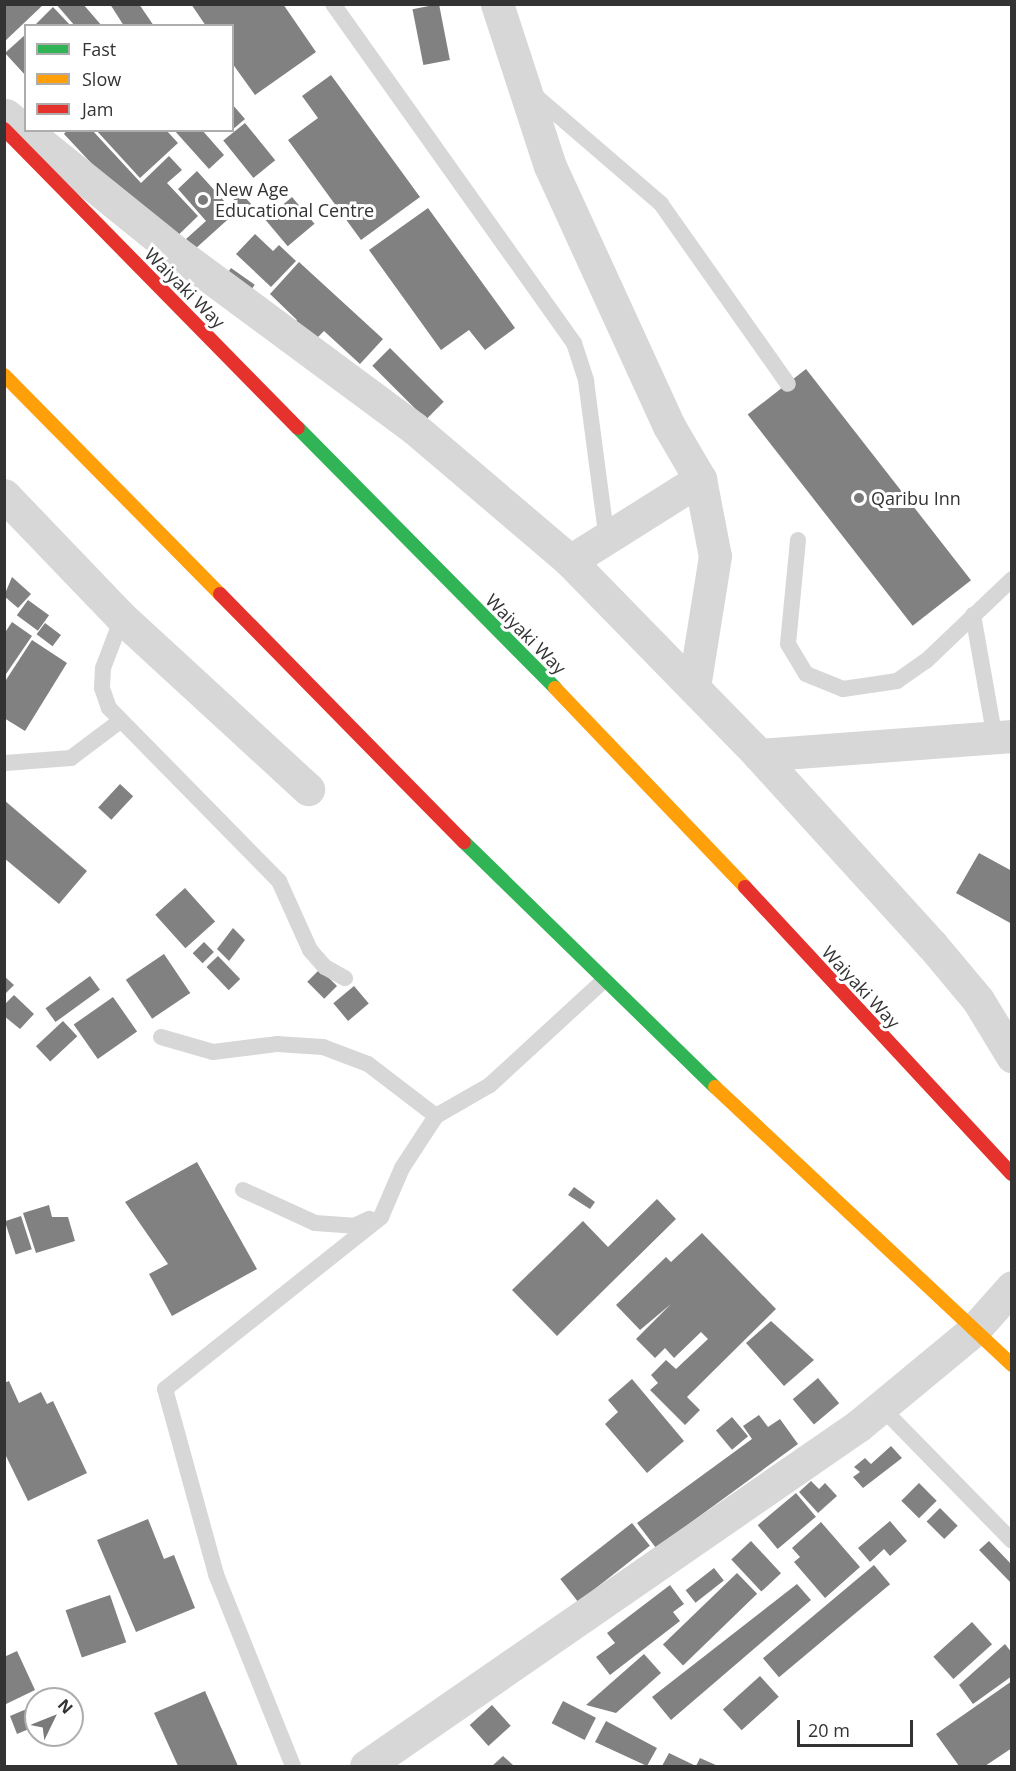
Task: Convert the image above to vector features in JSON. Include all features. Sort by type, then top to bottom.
[{"type":"highway","name":"Waiyaki Way","points":[[4,129],[647,782],[1011,1174]]},
{"type":"highway","points":[[4,375],[602,982],[1011,1365]]},
{"type":"street","points":[[497,4],[550,166],[669,426],[700,479],[715,556],[694,687]]},
{"type":"street","points":[[4,114],[24,130]]},
{"type":"street","points":[[26,132],[176,252],[414,428],[570,561],[759,754],[958,975],[1011,1056]]},
{"type":"street","points":[[570,561],[607,540],[700,479]]},
{"type":"street","points":[[4,495],[122,618],[308,789]]},
{"type":"street","points":[[759,754],[1003,737]]},
{"type":"street","points":[[366,1767],[881,1407],[974,1330],[1011,1287]]},
{"type":"lane","points":[[333,4],[574,343],[586,381],[607,540]]},
{"type":"lane","points":[[523,86],[661,204],[788,384]]},
{"type":"lane","points":[[798,540],[788,644],[794,661],[822,683],[843,689],[897,681],[1011,579]]},
{"type":"lane","points":[[973,615],[1003,737]]},
{"type":"lane","points":[[122,618],[103,668],[102,688],[119,722],[279,881],[310,950],[325,967],[345,978]]},
{"type":"lane","points":[[5,763],[71,758],[119,722]]},
{"type":"lane","points":[[293,1767],[216,1575],[165,1389],[384,1213],[402,1168],[436,1116],[490,1085],[602,982]]},
{"type":"lane","points":[[161,1037],[213,1052],[277,1044],[323,1047],[368,1064],[436,1116]]},
{"type":"lane","points":[[243,1190],[315,1223],[354,1226],[384,1213]]},
{"type":"lane","points":[[881,1407],[1011,1541]]},
{"type":"building","points":[[4,4],[44,4],[4,42]]},
{"type":"building","points":[[56,4],[83,4],[100,24],[73,24]]},
{"type":"building","points":[[110,4],[139,4],[153,24],[123,24]]},
{"type":"building","points":[[191,4],[283,4],[316,52],[255,95],[234,66],[234,24],[205,24]]},
{"type":"building","points":[[439,4],[450,60],[423,65],[412,9]]},
{"type":"building","points":[[53,7],[69,24],[36,24]]},
{"type":"building","points":[[24,36],[24,74],[5,53]]},
{"type":"building","points":[[331,75],[420,197],[361,240],[288,140],[318,118],[302,96]]},
{"type":"building","points":[[234,106],[245,119],[234,128]]},
{"type":"building","points":[[245,123],[275,160],[253,178],[223,141]]},
{"type":"building","points":[[66,132],[94,132],[141,183],[169,156],[182,170],[167,183],[198,216],[168,245],[64,134]]},
{"type":"building","points":[[98,132],[168,132],[178,143],[140,178]]},
{"type":"building","points":[[176,132],[204,132],[224,155],[209,169]]},
{"type":"building","points":[[197,171],[235,213],[195,249],[186,239],[206,221],[178,189]]},
{"type":"building","points":[[241,193],[252,205],[241,215],[230,203]]},
{"type":"building","points":[[292,197],[314,224],[288,246],[265,219]]},
{"type":"building","points":[[428,208],[515,328],[485,350],[469,330],[441,350],[369,250]]},
{"type":"building","points":[[255,234],[273,251],[279,245],[296,261],[271,287],[236,254]]},
{"type":"building","points":[[299,262],[383,339],[360,364],[324,331],[311,344],[292,326],[297,320],[270,294]]},
{"type":"building","points":[[231,268],[255,285],[245,299],[221,282]]},
{"type":"building","points":[[390,348],[444,402],[426,419],[372,366]]},
{"type":"building","name":"Qaribu Inn","points":[[806,369],[971,580],[913,626],[748,415]]},
{"type":"building","points":[[12,577],[31,594],[18,608],[4,596]]},
{"type":"building","points":[[28,600],[49,615],[38,631],[17,615]]},
{"type":"building","points":[[12,622],[32,636],[4,677],[4,634]]},
{"type":"building","points":[[45,623],[61,635],[53,646],[37,634]]},
{"type":"building","points":[[32,640],[67,663],[25,731],[4,718],[4,683]]},
{"type":"building","points":[[120,784],[133,796],[111,820],[98,807]]},
{"type":"building","points":[[4,800],[87,871],[59,904],[4,858]]},
{"type":"building","points":[[979,853],[1012,871],[1012,924],[956,893]]},
{"type":"building","points":[[185,888],[215,921],[185,948],[155,915]]},
{"type":"building","points":[[233,928],[245,940],[229,961],[217,949]]},
{"type":"building","points":[[204,942],[214,952],[203,963],[193,953]]},
{"type":"building","points":[[164,954],[190,993],[152,1019],[126,980]]},
{"type":"building","points":[[218,956],[240,979],[229,990],[206,967]]},
{"type":"building","points":[[320,969],[337,986],[324,999],[307,982]]},
{"type":"building","points":[[4,976],[14,985],[4,995]]},
{"type":"building","points":[[90,976],[100,990],[55,1022],[46,1008]]},
{"type":"building","points":[[354,986],[369,1004],[348,1021],[333,1003]]},
{"type":"building","points":[[14,995],[34,1014],[20,1029],[4,1016],[4,1005]]},
{"type":"building","points":[[113,997],[137,1031],[98,1059],[74,1025]]},
{"type":"building","points":[[63,1021],[77,1036],[50,1062],[36,1046]]},
{"type":"building","points":[[197,1162],[257,1269],[172,1316],[149,1274],[168,1264],[125,1202]]},
{"type":"building","points":[[574,1187],[595,1202],[590,1209],[568,1195]]},
{"type":"building","points":[[657,1199],[676,1219],[557,1336],[512,1290],[583,1221],[608,1247]]},
{"type":"building","points":[[49,1205],[52,1217],[68,1217],[75,1241],[36,1253],[23,1213]]},
{"type":"building","points":[[21,1216],[32,1249],[16,1255],[5,1221]]},
{"type":"building","points":[[702,1233],[776,1309],[687,1397],[700,1410],[685,1425],[650,1390],[658,1383],[651,1375],[666,1360],[676,1369],[708,1339],[701,1332],[674,1358],[665,1348],[655,1358],[636,1339],[671,1304],[640,1330],[616,1305],[666,1257],[671,1262]]},
{"type":"building","points":[[771,1321],[814,1360],[784,1386],[746,1343]]},
{"type":"building","points":[[818,1378],[839,1403],[814,1424],[793,1399]]},
{"type":"building","points":[[632,1379],[684,1441],[647,1473],[605,1424],[618,1412],[608,1400]]},
{"type":"building","points":[[9,1381],[19,1403],[41,1392],[47,1404],[53,1401],[87,1473],[28,1501],[4,1452],[4,1383]]},
{"type":"building","points":[[759,1415],[768,1427],[780,1419],[798,1444],[656,1548],[637,1523],[752,1439],[743,1426]]},
{"type":"building","points":[[732,1417],[748,1436],[732,1450],[716,1430]]},
{"type":"building","points":[[891,1446],[902,1458],[863,1488],[853,1477],[860,1472],[854,1467],[865,1458],[871,1464]]},
{"type":"building","points":[[811,1481],[819,1489],[825,1483],[837,1496],[818,1513],[799,1492]]},
{"type":"building","points":[[919,1483],[937,1501],[919,1518],[901,1501]]},
{"type":"building","points":[[796,1493],[816,1517],[778,1549],[758,1525]]},
{"type":"building","points":[[940,1508],[958,1526],[944,1539],[927,1521]]},
{"type":"building","points":[[148,1519],[164,1559],[174,1555],[195,1608],[136,1632],[97,1540]]},
{"type":"building","points":[[890,1521],[907,1541],[890,1556],[884,1549],[870,1562],[858,1548]]},
{"type":"building","points":[[821,1522],[860,1567],[825,1598],[794,1562],[800,1557],[792,1548]]},
{"type":"building","points":[[632,1523],[650,1546],[578,1602],[560,1579]]},
{"type":"building","points":[[751,1541],[781,1573],[761,1592],[731,1559]]},
{"type":"building","points":[[989,1541],[1012,1565],[1012,1584],[979,1550]]},
{"type":"building","points":[[874,1565],[890,1584],[779,1677],[763,1658]]},
{"type":"building","points":[[714,1568],[724,1581],[695,1603],[686,1590]]},
{"type":"building","points":[[737,1573],[757,1594],[683,1665],[663,1645]]},
{"type":"building","points":[[797,1584],[811,1600],[671,1720],[652,1697]]},
{"type":"building","points":[[670,1585],[684,1604],[673,1612],[680,1621],[610,1675],[596,1657],[615,1643],[607,1633]]},
{"type":"building","points":[[110,1595],[126,1642],[82,1658],[66,1610]]},
{"type":"building","points":[[972,1622],[992,1644],[953,1679],[933,1657]]},
{"type":"building","points":[[1005,1644],[1012,1653],[1012,1676],[973,1704],[959,1685]]},
{"type":"building","points":[[17,1651],[34,1687],[24,1687],[24,1695],[4,1705],[4,1657]]},
{"type":"building","points":[[644,1654],[661,1673],[616,1713],[586,1705]]},
{"type":"building","points":[[760,1676],[779,1697],[742,1730],[723,1709]]},
{"type":"building","points":[[1012,1681],[1012,1748],[985,1766],[959,1766],[936,1734]]},
{"type":"building","points":[[205,1691],[238,1766],[178,1766],[154,1713]]},
{"type":"building","points":[[563,1701],[596,1718],[585,1740],[552,1723]]},
{"type":"building","points":[[492,1705],[511,1726],[488,1746],[470,1725]]},
{"type":"building","points":[[24,1710],[24,1731],[17,1734],[10,1716]]},
{"type":"building","points":[[606,1721],[657,1748],[647,1766],[595,1742]]},
{"type":"building","points":[[669,1753],[696,1766],[662,1766]]},
{"type":"building","points":[[503,1756],[513,1765],[492,1766]]},
{"type":"building","points":[[700,1758],[718,1766],[696,1766]]},
{"type":"traffic: fast","points":[[298,428],[555,688]]},
{"type":"traffic: fast","points":[[464,842],[715,1087]]},
{"type":"traffic: slow","points":[[4,375],[220,594]]},
{"type":"traffic: slow","points":[[555,688],[745,887]]},
{"type":"traffic: slow","points":[[715,1087],[1012,1365]]},
{"type":"traffic: jam","points":[[4,129],[298,428]]},
{"type":"traffic: jam","points":[[220,594],[464,842]]},
{"type":"traffic: jam","points":[[745,887],[1012,1174]]},
{"type":"place","name":"New Age Educational Centre","points":[[203,200]]},
{"type":"place","name":"Qaribu Inn","points":[[859,498]]}]
